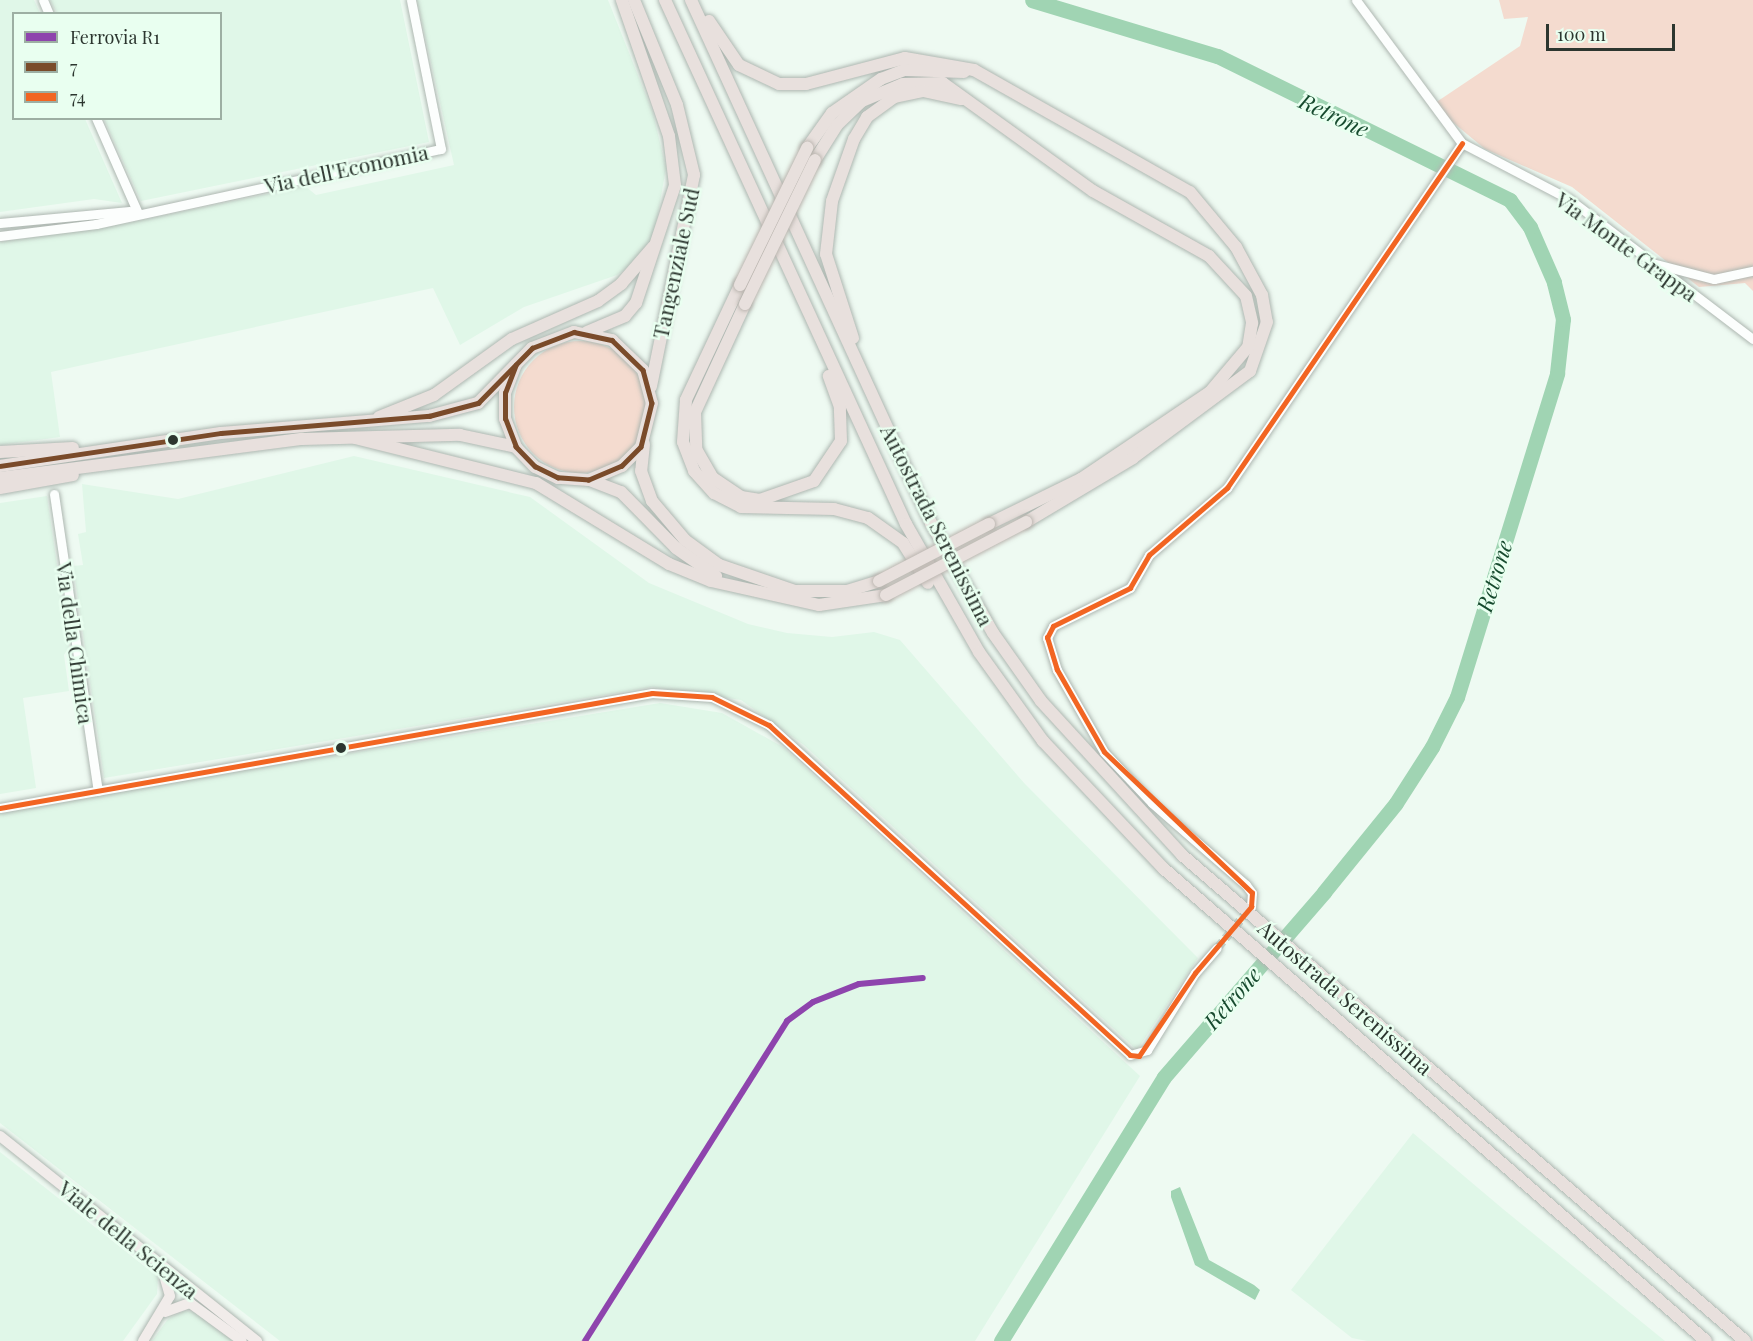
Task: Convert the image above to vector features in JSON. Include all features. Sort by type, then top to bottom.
[{"type":"highway","name":"Tangenziale Sud","points":[[584,332],[625,316],[636,303],[664,231],[674,162],[656,90],[622,0]]},
{"type":"highway","name":"Tangenziale Sud","points":[[634,0],[677,105],[694,175],[651,392]]},
{"type":"highway","name":"Autostrada Serenissima","points":[[664,0],[906,524],[957,616],[1043,741],[1124,829],[1274,966],[1706,1341]]},
{"type":"highway","name":"Autostrada Serenissima","points":[[691,0],[924,507],[993,633],[1061,726],[1145,820],[1266,928],[1744,1341]]},
{"type":"highway","points":[[355,438],[536,483],[669,564],[753,594],[819,605],[886,595],[1026,522],[1133,458],[1235,384],[1261,352],[1267,322],[1262,295],[1236,247],[1190,192],[992,79],[957,63],[905,58],[806,84],[779,84],[731,57],[699,0]]},
{"type":"highway","points":[[992,79],[935,69],[893,73],[843,103],[807,148],[740,285],[683,410],[683,442],[697,476],[719,497],[741,507],[841,510],[887,530],[909,551],[984,672],[1043,741]]},
{"type":"highway","points":[[0,452],[149,444],[352,425],[478,403],[516,365],[549,338],[584,332],[627,351],[651,392],[641,460],[646,491],[672,526],[719,565],[795,591],[847,591],[879,581],[989,524],[1082,480],[1194,405],[1237,367],[1252,323],[1242,289],[1209,256],[1093,190],[943,83],[903,84],[876,93],[846,114],[816,160],[746,304],[698,399],[694,438],[701,460],[722,486],[741,496],[770,499],[804,488],[822,474],[838,451],[842,420],[830,378],[728,141]]},
{"type":"highway","points":[[924,507],[832,285],[826,254],[828,216],[860,128],[886,102],[909,93],[939,93],[996,119]]},
{"type":"highway","points":[[352,425],[434,395],[512,339],[598,301],[642,263],[664,231]]},
{"type":"highway","points":[[516,365],[504,404],[516,447]]},
{"type":"highway","points":[[0,478],[180,452],[355,438],[460,435],[516,447],[546,473],[589,480],[621,492],[707,572],[753,594]]},
{"type":"highway","points":[[589,480],[622,466],[645,438]]},
{"type":"highway","points":[[0,466],[149,444]]},
{"type":"highway","points":[[0,488],[180,452]]},
{"type":"main road","name":"Viale della Scienza","points":[[0,1136],[257,1341]]},
{"type":"main road","points":[[143,1341],[165,1312],[168,1279],[159,1263]]},
{"type":"main road","name":"Viale della Scienza","points":[[165,1312],[190,1304],[203,1310],[242,1341]]},
{"type":"street","name":"Via dell'Economia","points":[[0,236],[96,224],[137,211],[441,149],[411,0]]},
{"type":"street","name":"Via Monte Grappa","points":[[1356,0],[1462,143],[1569,199],[1753,339]]},
{"type":"street","points":[[97,120],[137,211]]},
{"type":"street","points":[[1251,907],[1252,893],[1246,885],[1152,803],[1104,752],[1057,670],[1047,638],[1053,626],[1130,588],[1149,555],[1227,488],[1438,183],[1462,143]]},
{"type":"street","name":"Via dell'Economia","points":[[0,223],[137,211]]},
{"type":"street","points":[[1651,263],[1714,279],[1753,271]]},
{"type":"street","name":"Via della Chimica","points":[[54,494],[98,791]]},
{"type":"street","points":[[0,808],[652,693],[712,697],[769,725],[1130,1055],[1139,1056],[1217,948]]},
{"type":"shaded area","points":[[0,0],[34,0],[40,12],[12,12],[12,120],[85,120],[122,203],[94,199],[0,212]]},
{"type":"shaded area","points":[[50,0],[400,0],[429,142],[141,201],[104,120],[222,120],[222,12],[56,12]]},
{"type":"shaded area","points":[[417,0],[608,0],[653,113],[666,168],[654,236],[635,262],[617,275],[524,307],[460,345],[433,288],[51,372],[60,437],[0,445],[0,242],[123,224],[305,186],[316,195],[454,165]]},
{"type":"shaded area","points":[[1499,0],[1753,0],[1753,291],[1745,283],[1699,287],[1572,187],[1485,149],[1432,105],[1520,46],[1528,17],[1504,19]]},
{"type":"shaded area","points":[[580,341],[605,346],[627,360],[641,382],[646,407],[641,432],[627,454],[605,468],[580,473],[555,468],[533,454],[519,432],[514,407],[519,382],[533,360],[555,346]]},
{"type":"shaded area","points":[[354,456],[530,497],[649,583],[748,624],[787,633],[832,637],[874,632],[900,640],[1025,784],[1198,958],[1137,1050],[804,745],[741,700],[652,687],[104,778],[73,566],[83,565],[78,534],[86,532],[82,484],[178,499]]},
{"type":"shaded area","points":[[47,496],[69,647],[64,655],[69,691],[23,698],[36,788],[0,794],[0,503]]},
{"type":"shaded area","points":[[660,703],[722,713],[783,747],[1140,1076],[975,1341],[280,1341],[0,1123],[0,810]]},
{"type":"shaded area","points":[[1413,1133],[1665,1341],[1367,1341],[1352,1338],[1291,1290]]},
{"type":"shaded area","points":[[0,1152],[158,1277],[157,1294],[123,1341],[0,1341]]},
{"type":"shaded area","points":[[1180,1187],[1209,1260],[1260,1290],[1255,1300],[1195,1265],[1171,1197],[1171,1191]]},
{"type":"shaded area","points":[[184,1311],[195,1312],[233,1341],[152,1341],[168,1319]]},
{"type":"waterway","name":"Retrone","points":[[1001,1341],[1164,1077],[1324,892],[1396,803],[1432,747],[1457,697],[1557,373],[1563,319],[1554,282],[1530,227],[1510,200],[1217,56],[1032,0]]},
{"type":"tunnel","points":[[1217,948],[1251,907]]},
{"type":"rail line","name":"R1","points":[[585,1341],[787,1021],[813,1002],[859,984],[923,978]]},
{"type":"transit line","name":"74","points":[[0,808],[652,693],[712,697],[769,725],[1130,1055],[1139,1056],[1195,973],[1251,907],[1252,893],[1104,752],[1057,670],[1047,638],[1053,626],[1130,588],[1149,555],[1227,488],[1462,143]]},
{"type":"transit line","name":"7","points":[[0,466],[221,433],[429,416],[478,403],[532,348],[574,332],[612,340],[643,370],[652,403],[641,447],[622,466],[589,480],[558,478],[535,467],[516,447],[505,419],[505,393],[516,365]]}]
